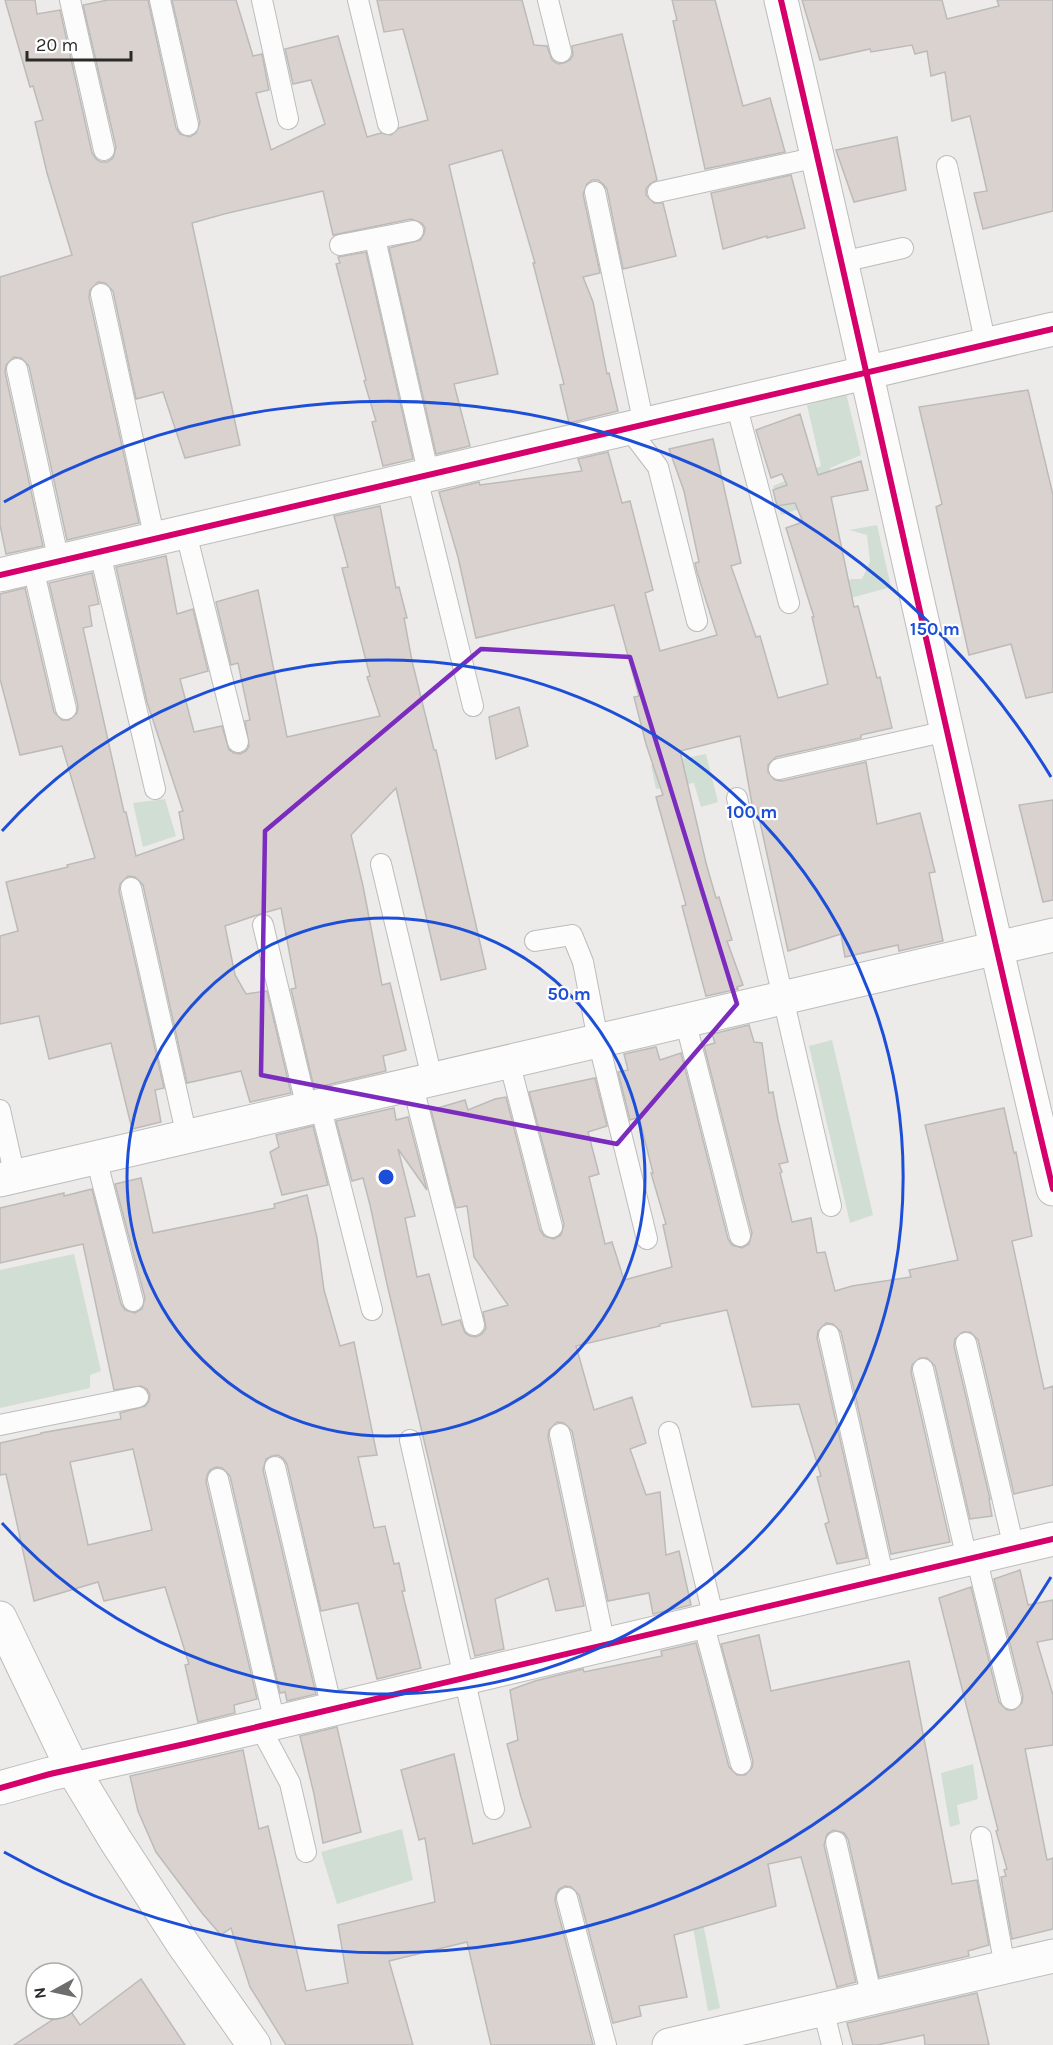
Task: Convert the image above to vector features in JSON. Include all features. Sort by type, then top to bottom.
[{"type":"street","points":[[781,0],[868,373],[995,949],[1053,1189]]},
{"type":"street","points":[[0,575],[1053,329]]},
{"type":"street","points":[[8,1179],[509,1060],[1053,935]]},
{"type":"street","points":[[0,1788],[50,1774],[1053,1539]]},
{"type":"street","points":[[0,1618],[73,1770],[171,1925],[254,2045]]},
{"type":"street","points":[[669,2045],[1053,1956]]},
{"type":"lane","points":[[70,0],[104,150]]},
{"type":"lane","points":[[160,0],[188,125]]},
{"type":"lane","points":[[262,0],[288,119]]},
{"type":"lane","points":[[358,0],[388,124]]},
{"type":"lane","points":[[548,0],[561,52]]},
{"type":"lane","points":[[658,192],[818,157]]},
{"type":"lane","points":[[947,166],[986,345]]},
{"type":"lane","points":[[595,192],[637,427],[658,467],[697,621]]},
{"type":"lane","points":[[340,245],[413,231]]},
{"type":"lane","points":[[375,239],[423,477],[473,706]]},
{"type":"lane","points":[[842,262],[903,248]]},
{"type":"lane","points":[[101,294],[171,536],[238,742]]},
{"type":"lane","points":[[17,369],[66,709]]},
{"type":"lane","points":[[736,404],[789,603]]},
{"type":"lane","points":[[100,553],[155,789]]},
{"type":"lane","points":[[779,770],[947,731]]},
{"type":"lane","points":[[737,798],[831,1206]]},
{"type":"lane","points":[[381,864],[422,1081],[474,1325]]},
{"type":"lane","points":[[131,888],[187,1137]]},
{"type":"lane","points":[[263,925],[372,1310]]},
{"type":"lane","points":[[535,941],[572,935],[583,962],[598,1040],[647,1239]]},
{"type":"lane","points":[[685,1020],[740,1236]]},
{"type":"lane","points":[[509,1060],[552,1227]]},
{"type":"lane","points":[[0,1110],[8,1179]]},
{"type":"lane","points":[[96,1158],[133,1301]]},
{"type":"lane","points":[[829,1335],[884,1579]]},
{"type":"lane","points":[[966,1343],[1014,1548]]},
{"type":"lane","points":[[923,1369],[1011,1699]]},
{"type":"lane","points":[[0,1425],[138,1397]]},
{"type":"lane","points":[[669,1432],[741,1764]]},
{"type":"lane","points":[[560,1434],[605,1645]]},
{"type":"lane","points":[[410,1440],[494,1809]]},
{"type":"lane","points":[[275,1467],[332,1709]]},
{"type":"lane","points":[[218,1479],[267,1725],[290,1783],[306,1852]]},
{"type":"lane","points":[[981,1837],[1005,1967]]},
{"type":"lane","points":[[836,1842],[872,1998]]},
{"type":"lane","points":[[567,1898],[606,2045]]},
{"type":"lane","points":[[823,2009],[832,2045]]},
{"type":"highlighted area","points":[[481,649],[630,657],[737,1004],[617,1144],[261,1075],[265,831]]},
{"type":"shaded area","points":[[846,393],[861,455],[830,468],[834,498],[781,515],[773,486],[821,466],[807,405]]},
{"type":"shaded area","points":[[877,525],[891,587],[810,609],[810,593],[852,579],[862,579],[870,561],[867,535],[849,530]]},
{"type":"shaded area","points":[[706,754],[718,802],[701,807],[694,783],[656,789],[651,765]]},
{"type":"shaded area","points":[[165,799],[176,836],[143,847],[133,803]]},
{"type":"shaded area","points":[[832,1040],[873,1215],[850,1223],[809,1046]]},
{"type":"shaded area","points":[[74,1254],[101,1371],[90,1375],[90,1388],[0,1408],[0,1270]]},
{"type":"shaded area","points":[[973,1764],[978,1799],[957,1805],[960,1824],[950,1827],[941,1773]]},
{"type":"shaded area","points":[[402,1829],[413,1880],[337,1904],[321,1852]]},
{"type":"shaded area","points":[[697,1893],[720,2008],[708,2011],[693,1927],[623,1919],[587,1927],[581,1906],[613,1898]]},
{"type":"building","points":[[5,0],[35,0],[37,14],[60,10],[92,153],[101,162],[107,162],[113,158],[116,147],[83,5],[108,0],[148,0],[176,128],[180,134],[190,137],[196,133],[200,122],[172,0],[236,0],[253,56],[262,54],[269,90],[256,93],[271,150],[325,124],[311,80],[293,84],[285,49],[338,36],[367,137],[381,133],[391,135],[399,128],[428,120],[403,29],[384,32],[377,0],[522,0],[534,45],[547,46],[552,60],[558,64],[570,60],[573,55],[572,46],[622,34],[657,180],[646,189],[646,195],[654,203],[663,203],[676,256],[623,269],[607,189],[598,180],[592,180],[587,184],[583,194],[600,273],[583,277],[593,302],[607,374],[609,373],[618,411],[569,423],[560,385],[564,384],[533,263],[535,263],[502,150],[449,165],[498,374],[454,384],[470,446],[436,454],[389,248],[420,240],[425,228],[422,223],[411,219],[333,235],[323,191],[224,214],[192,223],[240,445],[185,458],[163,392],[136,399],[113,291],[105,283],[98,282],[90,290],[89,297],[139,523],[67,540],[29,366],[21,358],[14,357],[6,365],[5,372],[43,546],[6,554],[0,525],[0,277],[72,255],[47,173],[35,122],[43,120],[33,86],[30,87]]},
{"type":"building","points":[[672,0],[715,0],[743,106],[770,98],[785,152],[705,169],[673,21],[677,20]]},
{"type":"building","points":[[802,0],[942,0],[947,19],[999,6],[997,0],[1053,0],[1053,211],[983,229],[974,193],[987,191],[970,116],[952,121],[945,72],[931,76],[927,51],[915,54],[912,45],[871,52],[870,49],[820,60]]},
{"type":"building","points":[[897,137],[906,190],[854,202],[836,150]]},
{"type":"building","points":[[791,175],[805,228],[723,249],[711,193]]},
{"type":"building","points":[[366,252],[413,459],[383,466],[372,422],[376,421],[336,264],[340,263],[338,257]]},
{"type":"building","points":[[1028,390],[1053,495],[1053,692],[1026,698],[1011,644],[969,655],[936,507],[942,504],[919,407]]},
{"type":"building","points":[[800,414],[818,475],[861,461],[868,490],[831,497],[854,607],[858,606],[877,678],[880,677],[892,728],[861,735],[861,738],[776,757],[768,765],[768,772],[775,780],[782,781],[866,762],[877,824],[920,813],[935,872],[929,873],[943,941],[899,951],[898,945],[845,957],[841,934],[788,951],[757,808],[753,810],[740,736],[680,751],[706,863],[732,940],[727,941],[743,985],[737,987],[738,989],[706,996],[682,906],[686,905],[656,797],[663,795],[646,744],[634,697],[639,696],[614,605],[476,638],[458,557],[439,492],[479,482],[480,485],[582,471],[578,459],[608,452],[622,503],[630,501],[653,590],[645,593],[660,651],[717,635],[697,572],[695,563],[699,562],[684,491],[669,449],[713,439],[741,563],[731,566],[756,637],[760,636],[778,698],[828,684],[812,617],[814,617],[786,528],[803,522],[795,503],[777,506],[773,490],[787,485],[782,474],[771,478],[756,430]]},
{"type":"building","points":[[380,506],[396,588],[399,587],[407,618],[404,618],[412,661],[434,750],[436,750],[486,969],[441,980],[396,788],[351,835],[382,985],[390,983],[406,1050],[383,1056],[386,1071],[314,1088],[291,989],[296,988],[281,908],[260,914],[225,926],[235,975],[246,994],[267,991],[291,1093],[250,1102],[241,1071],[187,1083],[143,885],[135,877],[128,876],[120,884],[119,891],[164,1088],[155,1090],[161,1122],[132,1129],[111,1043],[49,1059],[39,1016],[0,1024],[0,936],[18,931],[6,882],[95,858],[62,746],[20,755],[0,679],[0,594],[25,588],[54,712],[62,720],[69,720],[77,713],[78,706],[49,583],[92,573],[99,604],[89,606],[92,626],[83,628],[136,856],[184,839],[179,812],[183,811],[147,702],[116,567],[166,556],[177,614],[193,609],[208,671],[180,679],[194,732],[222,726],[229,750],[240,754],[249,746],[245,721],[250,720],[238,663],[231,665],[216,602],[258,590],[287,737],[380,716],[367,677],[370,676],[342,568],[348,567],[334,516]]},
{"type":"building","points":[[519,707],[528,746],[496,759],[489,717]]},
{"type":"building","points":[[1053,800],[1053,900],[1043,902],[1019,805]]},
{"type":"building","points":[[749,1025],[754,1042],[762,1043],[769,1093],[773,1092],[788,1162],[779,1164],[782,1172],[780,1173],[792,1222],[811,1218],[817,1253],[825,1252],[835,1291],[852,1286],[911,1277],[909,1270],[958,1260],[925,1125],[1004,1108],[1014,1153],[1016,1152],[1032,1236],[1012,1241],[1044,1389],[1053,1386],[1053,1485],[1014,1494],[978,1340],[970,1332],[963,1332],[955,1339],[954,1346],[992,1516],[970,1519],[935,1366],[927,1358],[920,1358],[912,1365],[911,1372],[950,1542],[891,1554],[841,1332],[833,1324],[826,1323],[818,1331],[817,1338],[867,1558],[837,1564],[825,1524],[829,1522],[817,1477],[821,1476],[799,1404],[752,1407],[727,1310],[660,1324],[660,1326],[576,1346],[594,1410],[632,1397],[646,1443],[630,1449],[646,1495],[660,1492],[666,1555],[679,1551],[691,1605],[653,1614],[649,1593],[608,1601],[572,1431],[564,1423],[557,1422],[549,1430],[548,1437],[584,1606],[556,1611],[548,1578],[495,1599],[504,1649],[475,1656],[363,1178],[352,1181],[336,1121],[394,1108],[396,1120],[408,1117],[427,1190],[398,1149],[415,1216],[405,1218],[417,1277],[429,1274],[442,1325],[460,1320],[465,1333],[476,1337],[486,1328],[483,1312],[508,1305],[474,1257],[467,1206],[456,1208],[431,1110],[465,1100],[468,1110],[506,1097],[540,1230],[544,1236],[554,1239],[561,1235],[564,1224],[529,1092],[595,1078],[607,1126],[588,1132],[599,1174],[589,1177],[605,1244],[612,1242],[624,1280],[672,1267],[663,1225],[666,1224],[651,1173],[653,1173],[639,1117],[630,1120],[618,1072],[628,1070],[624,1054],[656,1047],[660,1060],[681,1053],[728,1239],[732,1245],[742,1248],[749,1244],[752,1233],[704,1046],[715,1043],[712,1034]]},
{"type":"building","points":[[313,1126],[328,1185],[282,1195],[270,1152],[279,1147],[276,1135]]},
{"type":"building","points":[[141,1178],[153,1233],[275,1208],[274,1204],[307,1195],[317,1238],[324,1290],[340,1346],[354,1342],[377,1455],[358,1457],[374,1528],[385,1526],[394,1564],[399,1563],[405,1591],[402,1591],[421,1668],[377,1679],[358,1603],[321,1611],[287,1464],[278,1455],[266,1459],[263,1470],[316,1694],[287,1701],[285,1692],[280,1693],[230,1476],[222,1468],[216,1467],[210,1470],[206,1482],[257,1699],[234,1705],[235,1713],[198,1722],[185,1665],[189,1664],[165,1587],[104,1601],[98,1582],[34,1601],[6,1474],[0,1475],[0,1443],[41,1433],[121,1419],[120,1413],[145,1406],[150,1395],[147,1389],[141,1386],[114,1390],[83,1244],[0,1263],[0,1208],[92,1189],[121,1304],[125,1310],[135,1313],[142,1309],[145,1298],[115,1184]],"holes":[[[133,1449],[152,1530],[88,1545],[70,1462]]]},
{"type":"building","points":[[1020,1570],[1028,1605],[1053,1600],[1053,1639],[1037,1642],[1053,1695],[1053,1745],[1025,1749],[1047,1860],[1053,1858],[1053,1929],[1012,1939],[1001,1877],[1006,1876],[1004,1870],[1007,1869],[939,1598],[971,1587],[999,1702],[1007,1710],[1014,1710],[1022,1703],[1023,1696],[994,1579]]},
{"type":"building","points":[[759,1635],[771,1691],[909,1661],[952,1884],[977,1880],[989,1945],[968,1951],[969,1956],[879,1977],[848,1839],[844,1833],[834,1830],[827,1834],[824,1845],[856,1982],[837,1987],[801,1857],[768,1864],[776,1906],[674,1935],[687,1997],[639,2006],[641,2016],[613,2023],[579,1895],[571,1887],[565,1886],[559,1889],[555,1901],[593,2045],[491,2045],[467,1942],[389,1961],[413,2045],[286,2045],[250,1987],[231,1928],[221,1935],[202,1913],[156,1852],[138,1811],[130,1776],[243,1750],[259,1829],[268,1826],[306,1991],[348,1983],[338,1925],[435,1902],[425,1838],[419,1840],[401,1770],[454,1754],[473,1844],[531,1827],[507,1744],[518,1740],[510,1690],[583,1669],[584,1672],[662,1656],[661,1651],[696,1643],[729,1767],[737,1775],[745,1775],[752,1768],[753,1761],[721,1644]]},
{"type":"building","points":[[337,1727],[361,1832],[323,1843],[300,1736]]},
{"type":"building","points":[[141,1979],[185,2045],[14,2045],[51,2021],[77,2021],[80,2025]]},
{"type":"building","points":[[977,1993],[989,2045],[925,2045],[924,2035],[877,2045],[853,2045],[847,2023]]},
{"type":"cycle path","points":[[781,0],[1053,1189]]},
{"type":"cycle path","points":[[0,575],[1053,329]]},
{"type":"cycle path","points":[[0,1788],[50,1774],[1053,1539]]}]
